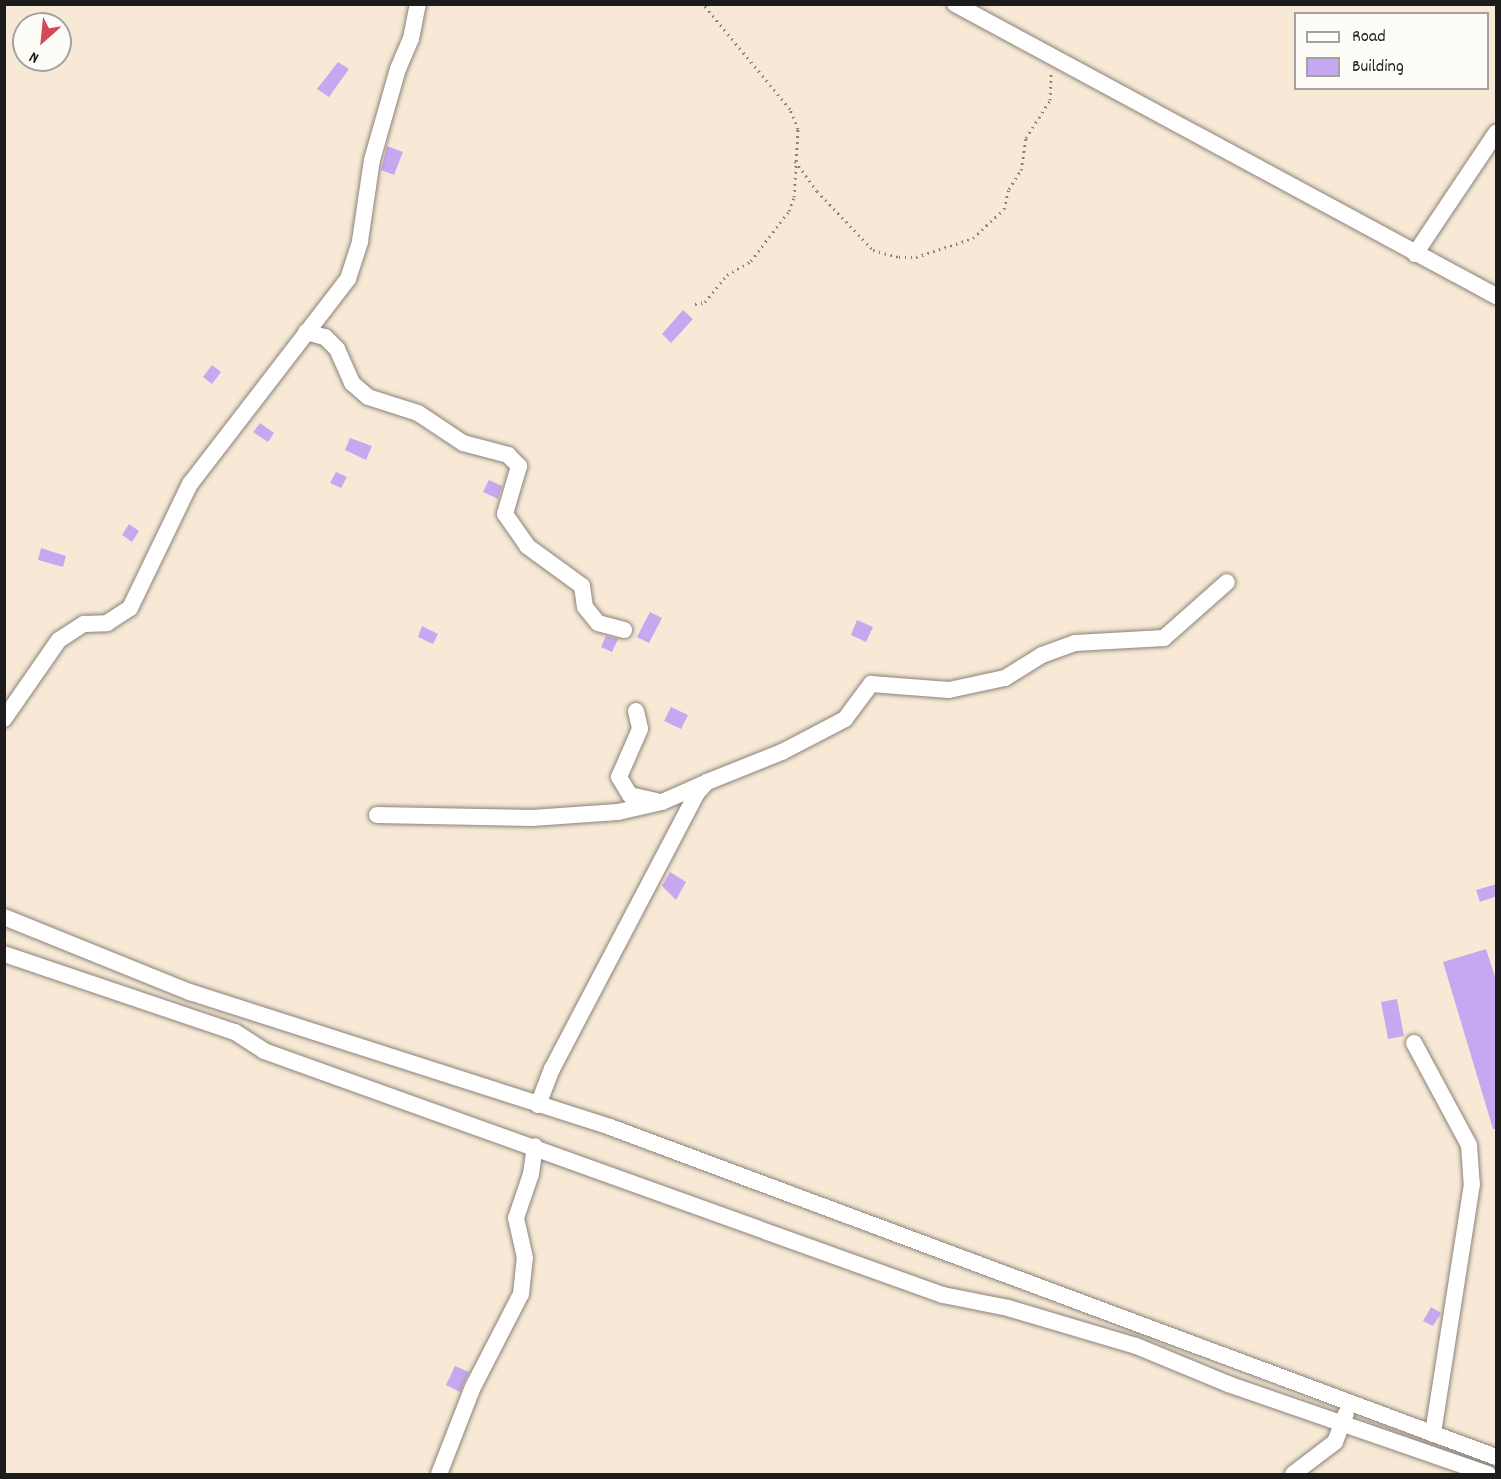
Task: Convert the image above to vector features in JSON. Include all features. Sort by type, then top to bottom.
[{"type":"street","points":[[4,719],[59,640],[84,624],[106,623],[130,608],[190,484],[348,279],[360,241],[372,160],[398,69],[411,39],[418,4]]},
{"type":"street","points":[[955,4],[1046,57],[1497,296]]},
{"type":"street","points":[[1415,254],[1497,133]]},
{"type":"street","points":[[306,333],[325,337],[337,349],[352,383],[368,396],[418,413],[463,443],[508,455],[519,466],[505,514],[527,546],[582,586],[585,607],[598,623],[624,630]]},
{"type":"street","points":[[377,815],[532,818],[618,812],[662,802],[782,752],[845,719],[871,684],[949,690],[1005,678],[1042,655],[1075,643],[1164,638],[1227,582]]},
{"type":"street","points":[[636,711],[640,729],[620,777],[630,795],[662,802],[679,810],[682,822]]},
{"type":"street","points":[[538,1105],[552,1069],[682,822],[707,782]]},
{"type":"street","points":[[4,917],[190,992],[610,1127],[1497,1456]]},
{"type":"street","points":[[4,954],[235,1032],[264,1051],[535,1146],[943,1294],[1008,1308],[1136,1346],[1228,1384],[1488,1474]]},
{"type":"street","points":[[1414,1043],[1469,1145],[1472,1184],[1433,1434]]},
{"type":"street","points":[[439,1474],[472,1387],[521,1294],[525,1258],[516,1218],[531,1174],[535,1146]]},
{"type":"street","points":[[1293,1474],[1335,1442],[1349,1403]]},
{"type":"path","points":[[695,304],[705,302],[727,275],[751,261],[789,211],[794,197],[798,129],[790,109],[703,4]]},
{"type":"path","points":[[795,161],[817,191],[873,250],[899,257],[916,257],[973,238],[1004,209],[1009,189],[1021,170],[1026,138],[1046,111],[1052,91],[1051,70],[1046,57]]},
{"type":"building","points":[[338,62],[349,69],[329,97],[317,89]]},
{"type":"building","points":[[387,146],[403,152],[394,175],[381,170]]},
{"type":"building","points":[[683,310],[693,319],[671,343],[662,334]]},
{"type":"building","points":[[212,365],[221,372],[212,384],[203,377]]},
{"type":"building","points":[[260,423],[274,433],[268,442],[253,432]]},
{"type":"building","points":[[350,438],[372,446],[366,460],[345,450]]},
{"type":"building","points":[[336,472],[347,477],[341,488],[330,483]]},
{"type":"building","points":[[489,480],[502,486],[498,499],[483,492]]},
{"type":"building","points":[[129,524],[139,531],[132,542],[122,535]]},
{"type":"building","points":[[41,548],[66,556],[63,567],[38,560]]},
{"type":"building","points":[[650,612],[662,618],[649,643],[637,637]]},
{"type":"building","points":[[857,620],[873,627],[866,642],[851,635]]},
{"type":"building","points":[[422,626],[438,634],[433,644],[418,637]]},
{"type":"building","points":[[606,636],[618,639],[612,652],[601,647]]},
{"type":"building","points":[[671,707],[688,715],[681,729],[664,721]]},
{"type":"building","points":[[670,872],[686,882],[676,900],[662,886]]},
{"type":"building","points":[[1497,884],[1497,896],[1480,902],[1476,890]]},
{"type":"building","points":[[1486,949],[1497,983],[1497,1129],[1493,1129],[1443,962]]},
{"type":"building","points":[[1397,999],[1404,1036],[1388,1039],[1381,1002]]},
{"type":"building","points":[[1431,1307],[1441,1313],[1433,1326],[1423,1321]]},
{"type":"building","points":[[455,1366],[469,1372],[460,1392],[446,1385]]}]
